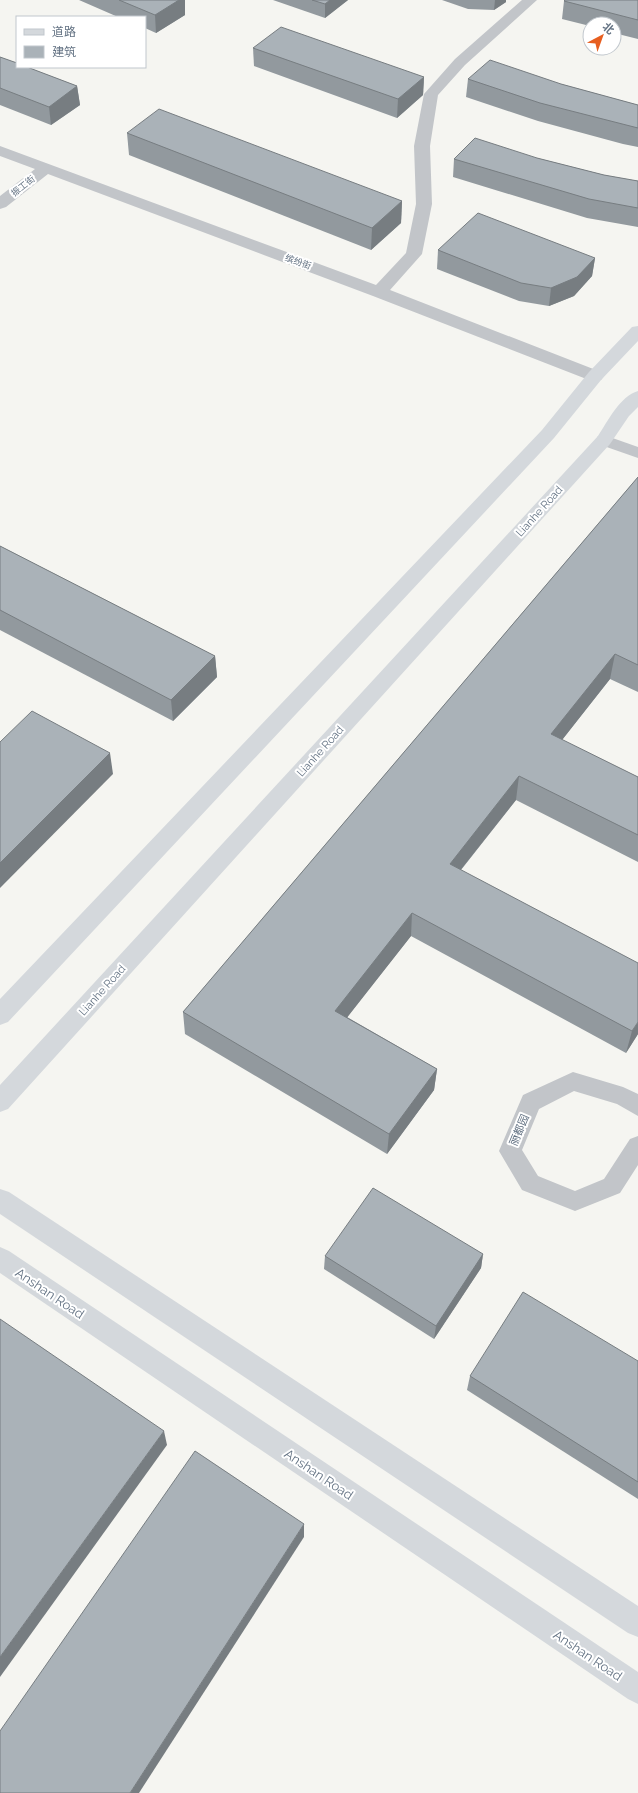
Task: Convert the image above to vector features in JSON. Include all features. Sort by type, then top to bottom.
[{"type":"main road","points":[[0,1015],[548,434],[601,369],[638,331]]},
{"type":"main road","name":"Lianhe Road","points":[[0,1102],[604,440],[623,412],[638,398]]},
{"type":"main road","points":[[0,1200],[638,1623]]},
{"type":"main road","name":"Anshan Road","points":[[0,1259],[638,1689]]},
{"type":"street","points":[[379,292],[414,254],[424,204],[422,146],[431,94],[460,62],[530,0]]},
{"type":"street","name":"缤纷街","points":[[0,150],[45,169],[379,292],[601,369]]},
{"type":"street","name":"振工街","points":[[0,204],[45,169]]},
{"type":"street","points":[[601,369],[638,326]]},
{"type":"street","points":[[604,440],[638,407]]},
{"type":"lane","points":[[604,440],[638,453]]},
{"type":"lane","name":"丽都园","points":[[638,1106],[623,1096],[573,1081],[530,1102],[510,1151],[530,1183],[575,1201],[612,1186],[638,1146]]},
{"type":"building","points":[[119,0],[179,0],[155,15]]},
{"type":"building","points":[[312,0],[330,0],[325,4]]},
{"type":"building","points":[[638,0],[638,20],[564,1]]},
{"type":"building","points":[[281,27],[424,77],[398,99],[253,48]]},
{"type":"building","points":[[0,57],[16,63],[16,68],[30,68],[77,86],[49,107],[0,88]]},
{"type":"building","points":[[490,60],[561,84],[638,105],[638,128],[540,103],[468,79]]},
{"type":"building","points":[[159,109],[402,201],[372,228],[127,133]]},
{"type":"building","points":[[475,138],[537,158],[604,175],[638,181],[638,208],[589,199],[454,159]]},
{"type":"building","points":[[478,213],[595,258],[577,277],[551,288],[521,283],[438,250]]},
{"type":"building","points":[[638,477],[638,665],[615,654],[551,734],[638,777],[638,835],[519,776],[450,864],[638,963],[638,1022],[632,1031],[412,913],[335,1011],[437,1069],[389,1134],[183,1012]]},
{"type":"building","points":[[0,546],[215,656],[171,700],[0,610]]},
{"type":"building","points":[[32,711],[110,753],[0,863],[0,742]]},
{"type":"building","points":[[373,1188],[483,1254],[436,1326],[325,1256]]},
{"type":"building","points":[[523,1292],[638,1361],[638,1482],[470,1376]]},
{"type":"building","points":[[0,1319],[164,1431],[0,1657]]},
{"type":"building","points":[[195,1451],[304,1524],[130,1793],[0,1793],[0,1731]]}]
